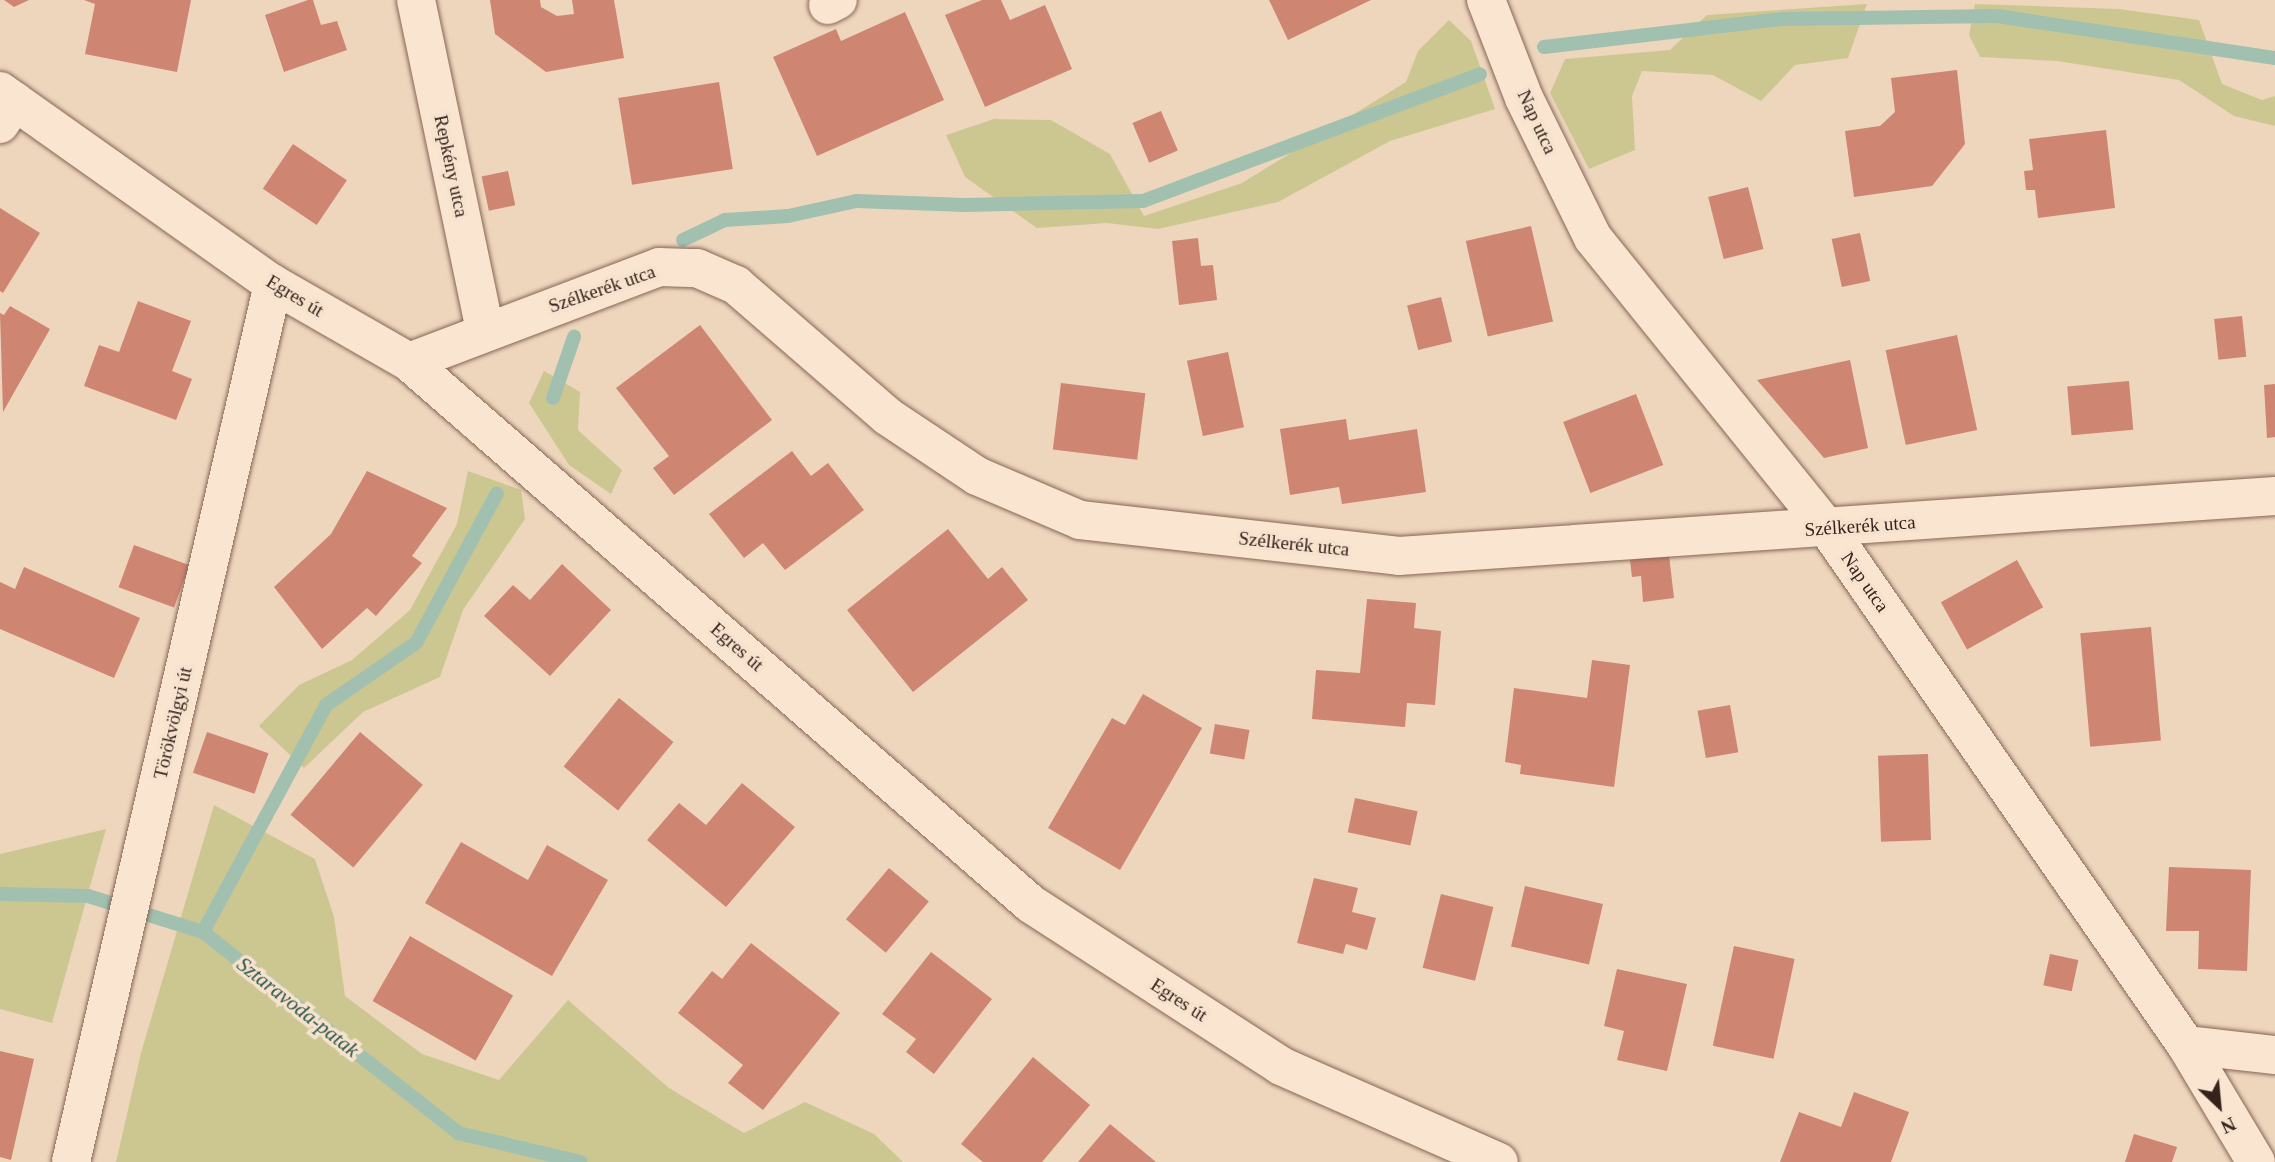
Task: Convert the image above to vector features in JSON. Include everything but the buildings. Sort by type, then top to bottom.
[{"type":"street","name":"Repkény utca","points":[[416,0],[485,331]]},
{"type":"street","name":"Nap utca","points":[[1486,0],[1524,98],[1593,238],[1828,529],[2186,1045],[2256,1162]]},
{"type":"street","name":"Egres út","points":[[5,105],[273,284],[409,362],[1031,904],[1281,1066],[1499,1162]]},
{"type":"street","name":"Szélkerék utca","points":[[409,362],[659,267],[697,268],[736,285],[887,416],[977,476],[1080,520],[1399,556],[1828,529],[2275,496]]},
{"type":"street","name":"Törökvölgyi út","points":[[71,1162],[140,872],[273,284]]},
{"type":"street","points":[[2186,1045],[2275,1055]]},
{"type":"shaded area","points":[[1867,4],[1848,58],[1795,65],[1761,101],[1713,75],[1642,71],[1632,96],[1635,150],[1589,169],[1550,93],[1565,59],[1670,50],[1707,15]]},
{"type":"shaded area","points":[[1975,4],[2119,9],[2199,20],[2222,84],[2262,100],[2275,96],[2275,126],[2234,116],[2179,80],[2057,61],[1980,57],[1969,35]]},
{"type":"shaded area","points":[[1449,20],[1471,41],[1495,109],[1390,141],[1278,202],[1158,229],[1107,223],[1037,228],[965,177],[946,135],[994,119],[1051,120],[1110,154],[1144,216],[1242,183],[1406,82],[1418,51]]},
{"type":"shaded area","points":[[544,371],[580,392],[578,430],[622,470],[611,494],[569,465],[529,403]]},
{"type":"shaded area","points":[[468,471],[521,490],[525,519],[463,610],[440,677],[363,712],[304,768],[259,726],[299,685],[352,660],[410,610],[457,524]]},
{"type":"shaded area","points":[[214,805],[315,859],[334,917],[345,996],[422,1054],[499,1080],[568,1000],[669,1088],[744,1133],[805,1102],[874,1134],[903,1162],[116,1162],[141,1053]]},
{"type":"shaded area","points":[[106,829],[52,1023],[0,1009],[0,854]]},
{"type":"waterway","points":[[1544,47],[1783,19],[1997,16],[2275,58]]},
{"type":"waterway","points":[[683,240],[725,220],[788,216],[856,201],[965,205],[1143,201],[1480,74]]},
{"type":"waterway","points":[[553,398],[574,337]]},
{"type":"waterway","points":[[203,932],[326,705],[416,643],[497,493]]},
{"type":"waterway","name":"Sztaravoda-patak","points":[[0,894],[88,896],[203,932],[458,1133],[581,1162]]}]
